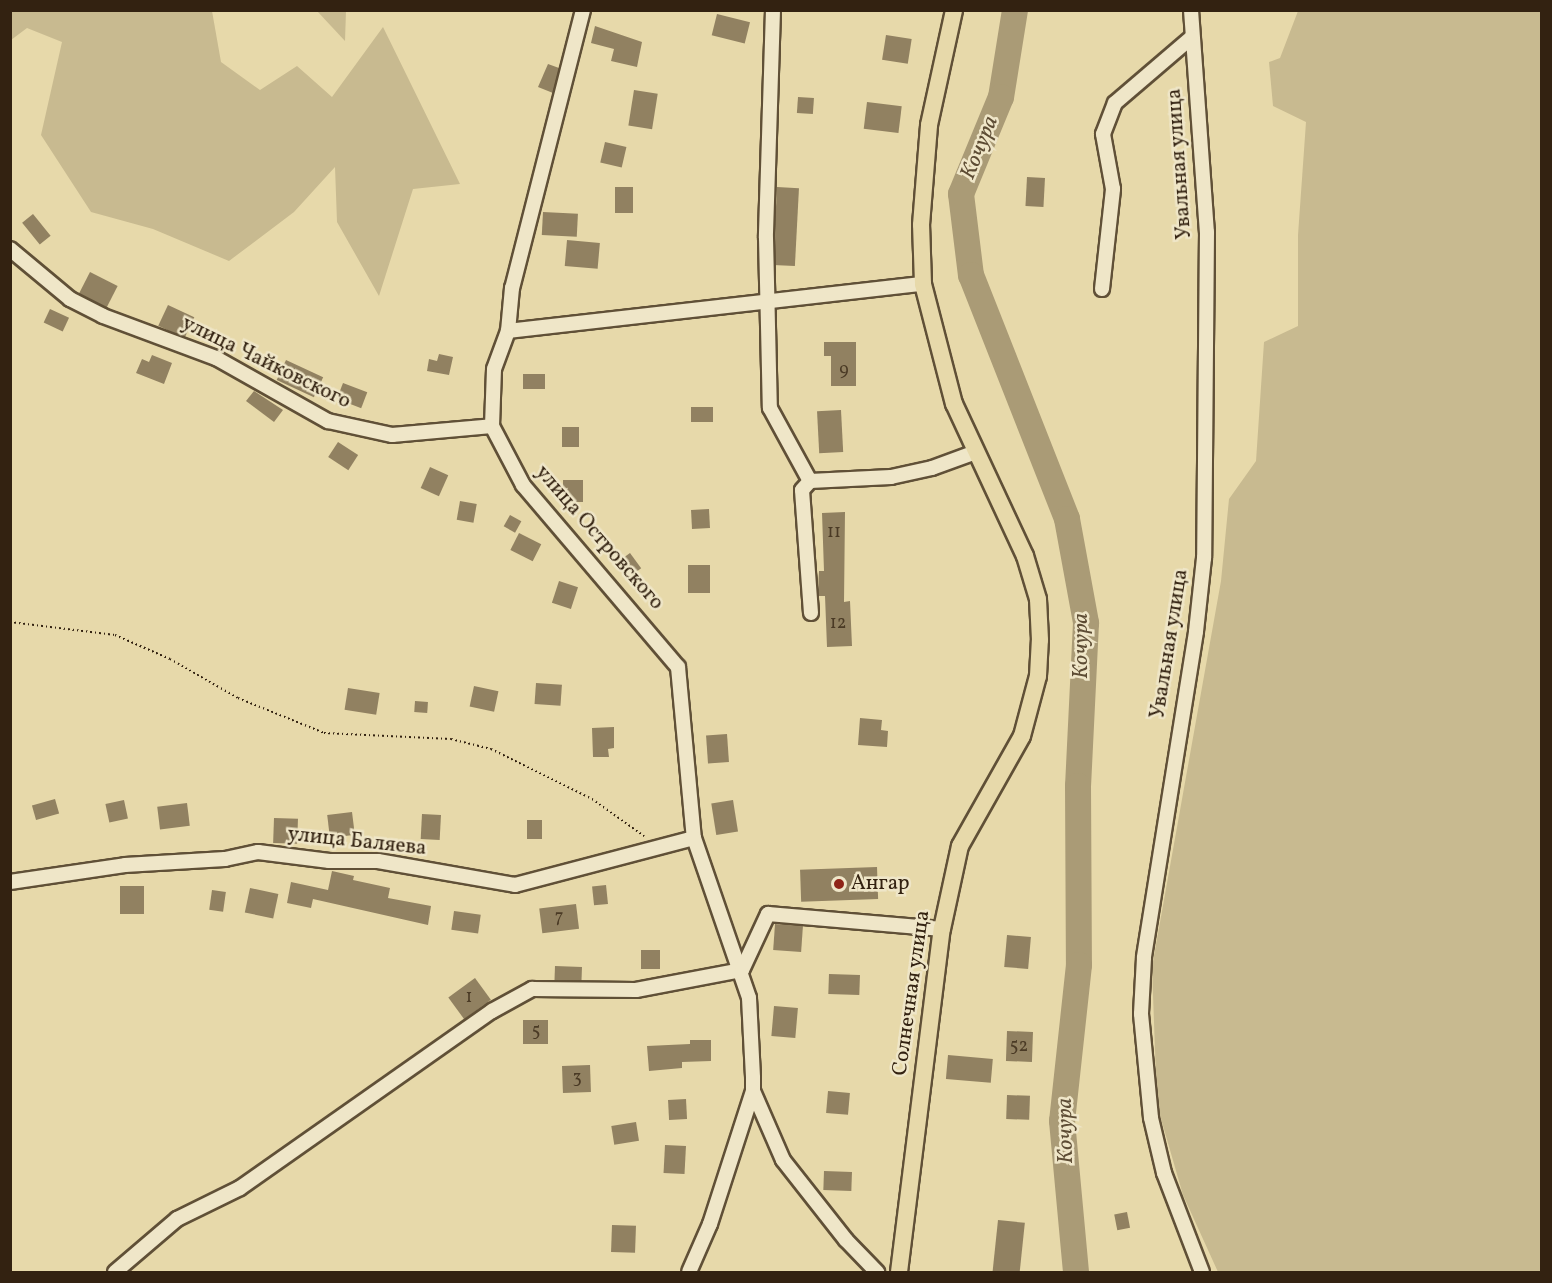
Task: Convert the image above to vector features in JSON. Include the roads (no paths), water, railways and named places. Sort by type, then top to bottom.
[{"type":"main road","name":"Солнечная улица","points":[[899,1272],[942,929],[960,846],[1022,736],[1038,676],[1038,598],[1025,556],[954,404],[923,284],[921,225],[929,125],[954,10]]},
{"type":"street","name":"улица Островского","points":[[583,10],[512,288],[508,331],[494,369],[492,426],[523,485],[678,667],[694,838],[742,970],[749,998],[753,1091],[710,1224],[689,1272]]},
{"type":"street","points":[[773,10],[767,300],[770,408],[810,481]]},
{"type":"street","name":"Увальная улица","points":[[1191,10],[1207,232],[1204,558],[1196,632],[1144,958],[1141,1014],[1150,1118],[1164,1173],[1202,1272]]},
{"type":"street","points":[[1102,289],[1113,189],[1103,134],[1115,103],[1192,36]]},
{"type":"street","name":"улица Чайковского","points":[[10,249],[70,300],[104,316],[216,358],[328,421],[392,435],[492,426]]},
{"type":"street","points":[[508,331],[923,284]]},
{"type":"street","points":[[811,613],[801,490],[810,481],[891,477],[932,468],[976,452]]},
{"type":"street","name":"улица Баляева","points":[[10,882],[125,865],[225,859],[258,852],[328,861],[378,861],[515,885],[694,838]]},
{"type":"street","points":[[115,1272],[177,1219],[240,1188],[511,999],[532,989],[636,990],[742,970],[768,915],[942,929]]},
{"type":"street","name":"улица Островского","points":[[753,1091],[783,1160],[846,1240],[877,1272]]},
{"type":"waterway","name":"Кочура","points":[[1015,10],[1001,97],[961,194],[971,275],[1067,519],[1086,623],[1078,786],[1079,965],[1062,1121],[1076,1272]]},
{"type":"place","name":"Ангар","points":[[839,884]]}]
